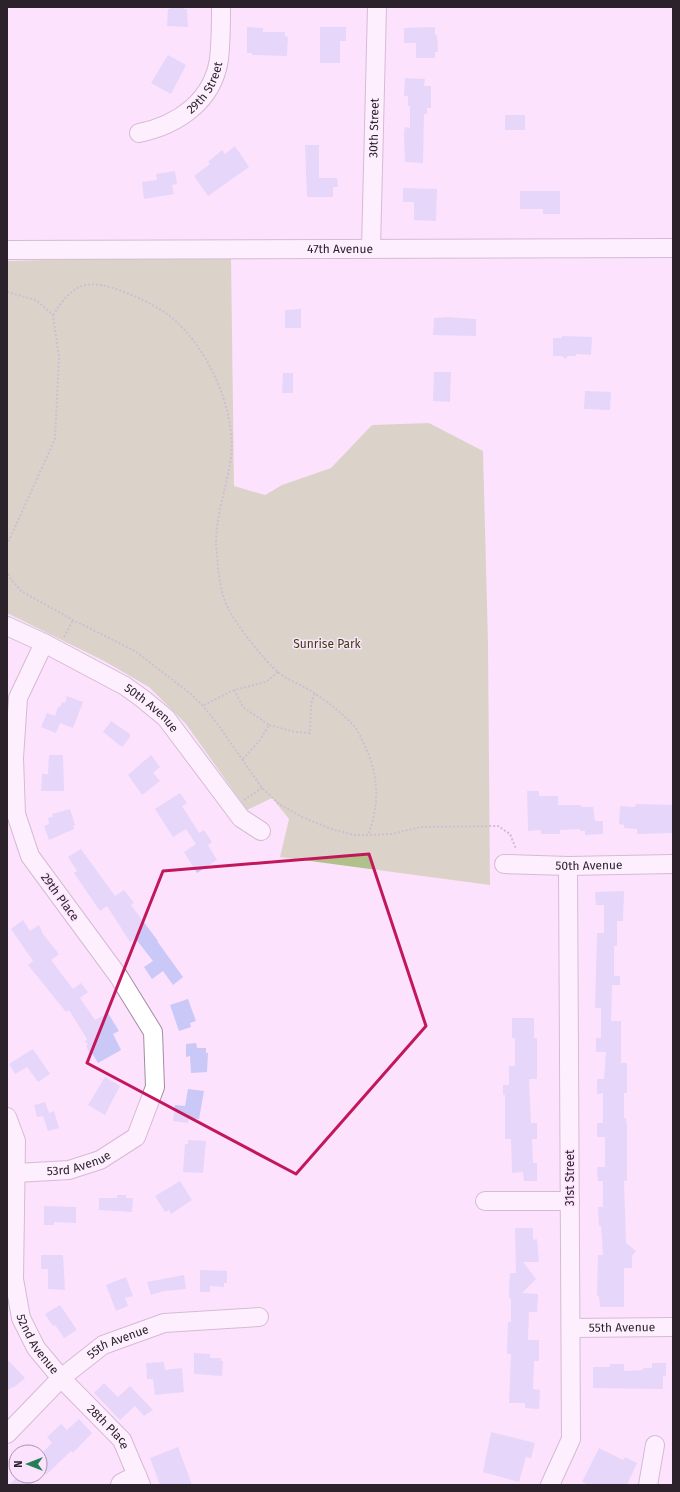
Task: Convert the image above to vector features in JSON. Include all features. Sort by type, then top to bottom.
[{"type":"street","name":"29th Street","points":[[139,133],[160,128],[180,118],[192,109],[203,96],[216,72],[219,59],[221,7]]},
{"type":"street","name":"30th Street","points":[[371,248],[376,7]]},
{"type":"street","name":"47th Avenue","points":[[7,250],[673,248]]},
{"type":"street","name":"50th Avenue","points":[[7,626],[51,646],[125,686],[166,718],[241,818],[261,831]]},
{"type":"street","name":"29th Place","points":[[51,646],[18,698],[14,758],[16,814],[30,856],[119,977],[153,1032],[155,1087],[136,1137]]},
{"type":"street","name":"50th Avenue","points":[[510,864],[568,866],[673,864]]},
{"type":"street","name":"31st Street","points":[[550,1485],[571,1439],[568,866]]},
{"type":"street","name":"52nd Avenue","points":[[7,1117],[16,1141],[14,1279],[21,1318],[36,1348],[61,1378]]},
{"type":"street","name":"53rd Avenue","points":[[16,1173],[69,1170],[100,1160],[136,1137]]},
{"type":"street","points":[[485,1202],[570,1202]]},
{"type":"street","name":"55th Avenue","points":[[7,1434],[61,1378],[103,1345],[164,1323],[259,1317]]},
{"type":"street","name":"55th Avenue","points":[[570,1328],[673,1327]]},
{"type":"street","name":"28th Place","points":[[61,1378],[122,1440],[139,1480]]},
{"type":"street","points":[[648,1485],[655,1445]]},
{"type":"street","points":[[120,1485],[121,1483],[139,1480]]},
{"type":"path","points":[[7,545],[55,439],[59,357],[53,315],[65,296],[76,288],[94,283],[114,288],[144,300],[165,312],[184,329],[202,354],[222,392],[230,421],[231,456],[216,539],[219,580],[228,608],[253,644],[278,672],[315,693],[355,727],[370,756],[376,781],[377,801],[374,819],[368,835]]},
{"type":"path","points":[[7,292],[36,300],[53,315]]},
{"type":"path","points":[[7,570],[10,578],[21,591],[73,620],[134,650],[154,664],[203,706],[262,788],[280,804],[302,817],[334,830],[354,835],[391,834],[421,828],[498,826],[510,834],[515,847],[510,864]]},
{"type":"path","points":[[51,646],[73,620]]},
{"type":"path","points":[[203,706],[234,690],[266,682],[278,672]]},
{"type":"path","points":[[234,690],[243,707],[269,725],[295,732],[310,732],[311,704],[315,693]]},
{"type":"path","points":[[242,760],[260,740],[269,725]]},
{"type":"path","points":[[233,807],[262,788]]},
{"type":"highlighted area","points":[[369,854],[426,1026],[296,1174],[87,1063],[163,871]]},
{"type":"green space","name":"Sunrise Park","points":[[231,255],[234,486],[265,495],[282,485],[331,468],[372,425],[429,423],[483,451],[488,643],[490,885],[280,857],[289,819],[272,798],[247,810],[186,724],[149,687],[104,661],[7,613],[7,261]]},
{"type":"building","points":[[170,7],[184,7],[184,9],[187,9],[188,27],[167,26],[168,9],[170,9]]},
{"type":"building","points":[[247,27],[263,28],[263,32],[285,32],[285,36],[288,37],[287,56],[252,55],[252,53],[247,53]]},
{"type":"building","points":[[320,27],[346,27],[346,41],[340,41],[340,63],[320,63]]},
{"type":"building","points":[[435,27],[438,52],[435,52],[435,58],[416,58],[416,43],[404,43],[404,28]]},
{"type":"building","points":[[168,55],[186,65],[171,94],[151,83]]},
{"type":"building","points":[[405,78],[425,79],[424,86],[431,86],[431,108],[427,108],[427,114],[424,114],[423,163],[405,162],[404,133],[405,127],[410,128],[410,106],[408,106],[408,96],[404,96]]},
{"type":"building","points":[[505,115],[525,115],[525,130],[505,130]]},
{"type":"building","points":[[305,145],[319,145],[319,178],[337,178],[338,187],[333,187],[333,197],[307,197]]},
{"type":"building","points":[[235,146],[249,167],[208,196],[194,176],[210,164],[208,162],[222,150],[225,154]]},
{"type":"building","points":[[175,171],[177,184],[172,185],[174,194],[144,199],[142,182],[157,180],[156,174]]},
{"type":"building","points":[[403,188],[437,189],[436,221],[414,220],[414,202],[403,202]]},
{"type":"building","points":[[520,191],[560,191],[560,214],[543,214],[543,209],[520,209]]},
{"type":"building","points":[[301,309],[301,328],[285,328],[285,310]]},
{"type":"building","points":[[448,317],[476,319],[476,336],[433,335],[434,318]]},
{"type":"building","points":[[562,336],[592,337],[591,355],[576,354],[576,356],[568,356],[565,359],[562,356],[553,356],[553,338],[562,338]]},
{"type":"building","points":[[434,372],[451,372],[450,402],[433,401]]},
{"type":"building","points":[[283,373],[293,373],[293,393],[282,393]]},
{"type":"building","points":[[585,391],[611,392],[610,410],[584,409]]},
{"type":"building","points":[[67,696],[83,702],[73,728],[60,723],[56,733],[41,727],[47,713],[55,716],[58,707],[60,707],[62,702],[65,703]]},
{"type":"building","points":[[111,721],[130,734],[130,737],[122,747],[103,732]]},
{"type":"building","points":[[49,755],[63,755],[64,791],[41,791],[42,774],[48,774]]},
{"type":"building","points":[[151,755],[160,767],[153,773],[160,781],[142,795],[128,775]]},
{"type":"building","points":[[527,791],[539,791],[539,796],[558,796],[558,805],[581,805],[581,807],[593,807],[595,821],[603,821],[603,834],[585,835],[585,831],[580,831],[580,829],[560,830],[560,834],[541,834],[541,830],[528,831]]},
{"type":"building","points":[[180,793],[187,803],[182,806],[199,833],[204,830],[212,842],[208,845],[217,860],[197,873],[184,852],[196,844],[186,829],[173,837],[155,809]]},
{"type":"building","points":[[636,804],[673,805],[673,833],[637,834],[637,829],[624,828],[624,825],[619,824],[620,806],[635,807]]},
{"type":"building","points":[[70,809],[75,825],[73,826],[74,829],[49,840],[44,826],[49,824],[48,818],[53,817],[52,814]]},
{"type":"building","points":[[81,849],[115,896],[124,890],[134,903],[131,905],[183,977],[173,985],[163,971],[152,979],[144,967],[153,961],[135,938],[130,942],[107,906],[100,911],[74,873],[77,871],[68,857]]},
{"type":"building","points":[[624,891],[623,921],[617,921],[617,946],[614,946],[614,976],[620,976],[620,985],[612,985],[611,1021],[621,1021],[621,1063],[627,1063],[627,1093],[624,1093],[624,1118],[626,1118],[627,1128],[627,1181],[624,1181],[626,1243],[636,1251],[632,1256],[632,1268],[624,1268],[624,1307],[600,1307],[599,1296],[597,1296],[598,1255],[603,1255],[598,1207],[603,1207],[603,1181],[598,1181],[597,1167],[605,1167],[605,1137],[597,1137],[597,1123],[603,1123],[603,1093],[597,1094],[597,1079],[604,1079],[606,1052],[596,1052],[596,1038],[601,1038],[601,1008],[595,1008],[597,933],[604,933],[604,905],[596,905],[595,892]]},
{"type":"building","points":[[23,920],[30,931],[39,925],[43,934],[59,954],[51,960],[73,989],[81,983],[88,992],[80,998],[95,1020],[108,1013],[119,1031],[113,1034],[121,1050],[98,1063],[92,1053],[90,1054],[86,1046],[88,1045],[85,1041],[87,1039],[69,1010],[66,1012],[28,965],[33,961],[11,929]]},
{"type":"building","points":[[188,999],[196,1021],[190,1023],[191,1027],[179,1031],[170,1005]]},
{"type":"building","points":[[512,1018],[534,1018],[534,1038],[537,1038],[537,1079],[529,1079],[531,1123],[537,1123],[537,1139],[532,1139],[533,1163],[537,1163],[537,1181],[524,1181],[523,1172],[512,1173],[511,1139],[505,1139],[505,1095],[503,1095],[503,1085],[509,1085],[509,1066],[515,1066],[515,1038],[512,1038]]},
{"type":"building","points":[[196,1043],[197,1048],[206,1048],[206,1053],[208,1053],[207,1072],[191,1073],[190,1056],[186,1057],[186,1044]]},
{"type":"building","points":[[33,1049],[50,1074],[38,1082],[27,1067],[15,1074],[9,1064]]},
{"type":"building","points":[[105,1077],[120,1086],[105,1115],[88,1105]]},
{"type":"building","points":[[188,1089],[204,1091],[199,1119],[189,1118],[188,1123],[173,1121],[175,1105],[185,1106]]},
{"type":"building","points":[[45,1102],[49,1113],[54,1111],[59,1128],[48,1131],[43,1116],[37,1117],[34,1105]]},
{"type":"building","points":[[188,1140],[206,1141],[203,1173],[183,1172],[185,1144],[188,1144]]},
{"type":"building","points":[[180,1181],[192,1200],[171,1214],[169,1210],[165,1212],[155,1196]]},
{"type":"building","points":[[117,1195],[126,1195],[126,1198],[133,1198],[132,1212],[99,1210],[99,1198],[117,1198]]},
{"type":"building","points":[[44,1206],[76,1207],[76,1223],[54,1222],[54,1225],[44,1225]]},
{"type":"building","points":[[515,1228],[533,1228],[533,1240],[537,1239],[539,1262],[523,1262],[536,1279],[522,1293],[538,1294],[537,1312],[529,1312],[528,1340],[539,1340],[539,1361],[534,1361],[533,1389],[540,1390],[539,1409],[525,1408],[525,1403],[509,1403],[511,1354],[507,1354],[508,1322],[511,1322],[511,1299],[509,1297],[509,1292],[510,1273],[516,1273]]},
{"type":"building","points":[[41,1255],[63,1255],[65,1290],[48,1289],[48,1269],[41,1269]]},
{"type":"building","points":[[200,1270],[227,1271],[227,1283],[224,1283],[224,1287],[210,1286],[210,1292],[200,1292]]},
{"type":"building","points":[[184,1275],[186,1289],[164,1291],[151,1295],[147,1282]]},
{"type":"building","points":[[126,1277],[133,1296],[125,1298],[128,1306],[116,1311],[106,1285]]},
{"type":"building","points":[[60,1305],[77,1330],[64,1338],[45,1314]]},
{"type":"building","points":[[194,1353],[210,1354],[210,1358],[221,1358],[221,1361],[223,1361],[222,1376],[194,1374]]},
{"type":"building","points":[[7,1359],[25,1378],[7,1391]]},
{"type":"building","points":[[164,1362],[165,1370],[182,1368],[184,1392],[155,1395],[153,1379],[147,1379],[146,1363]]},
{"type":"building","points":[[652,1363],[666,1363],[666,1376],[663,1376],[663,1389],[593,1388],[593,1367],[610,1367],[610,1364],[624,1364],[624,1371],[643,1370],[643,1368],[652,1368]]},
{"type":"building","points":[[104,1383],[118,1397],[130,1386],[153,1410],[144,1416],[135,1406],[120,1420],[94,1393]]},
{"type":"building","points":[[79,1419],[92,1433],[73,1453],[71,1451],[48,1473],[48,1447],[52,1443],[47,1437],[61,1424],[67,1430]]},
{"type":"building","points":[[491,1432],[535,1443],[531,1458],[526,1457],[519,1482],[483,1472]]},
{"type":"building","points":[[178,1447],[192,1485],[160,1485],[150,1458]]},
{"type":"building","points":[[599,1448],[623,1460],[625,1457],[637,1463],[627,1485],[589,1485],[582,1482]]},
{"type":"building","points":[[10,1484],[31,1484],[30,1485],[9,1485]]}]
